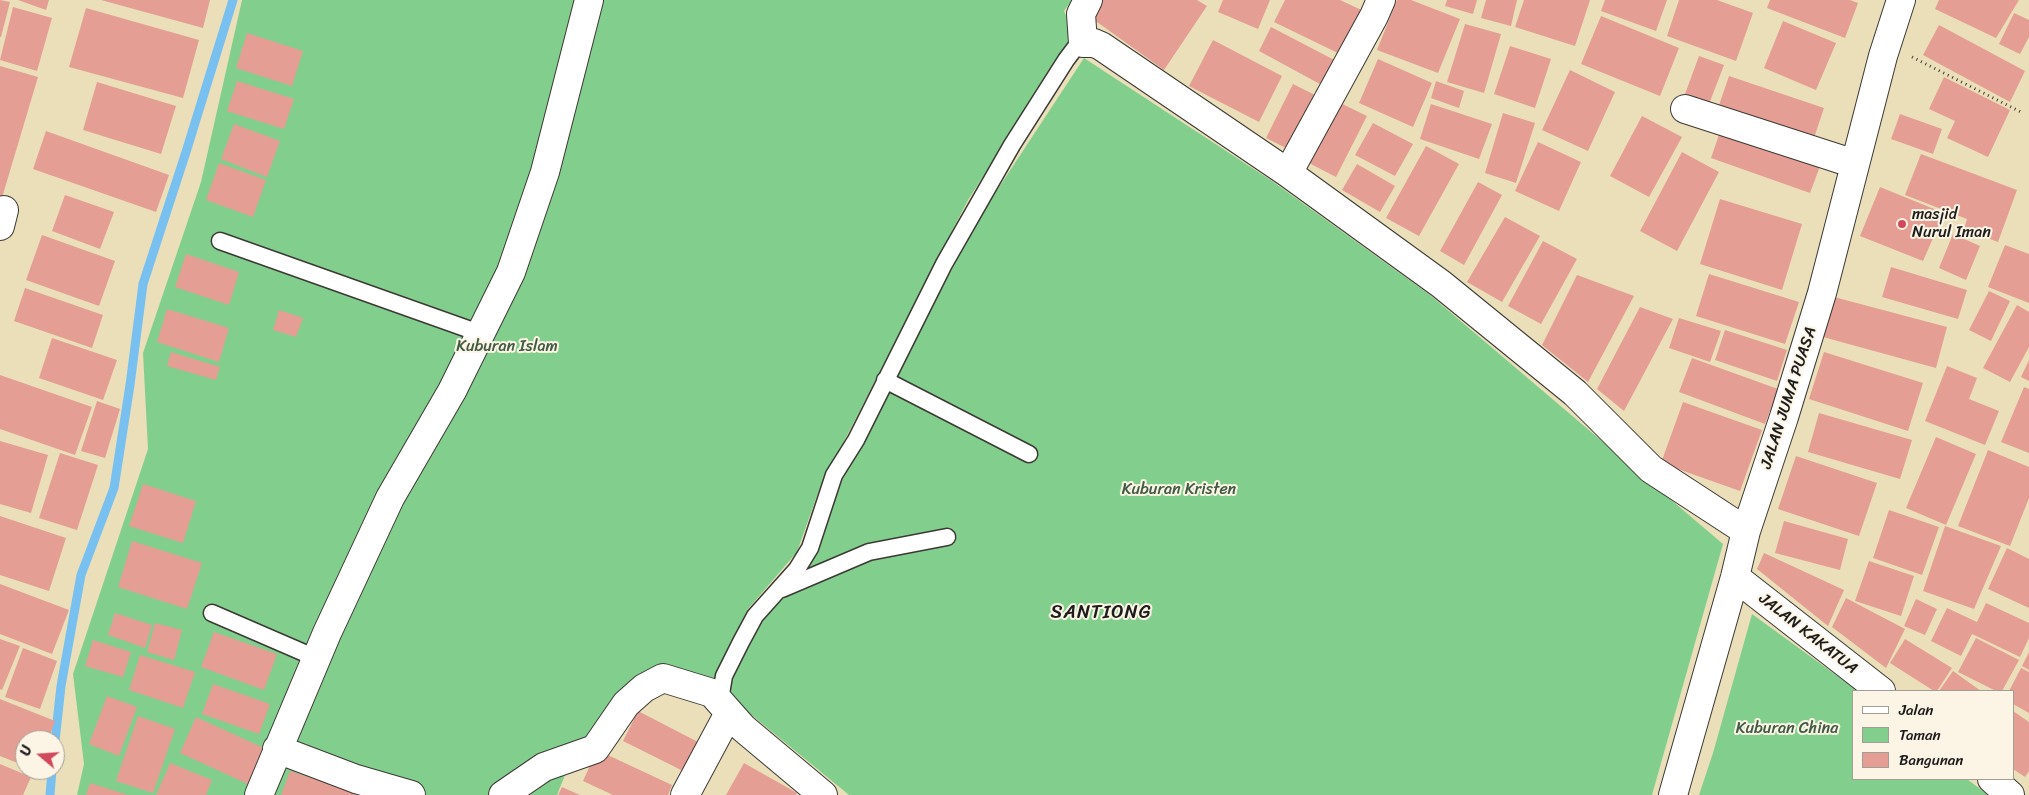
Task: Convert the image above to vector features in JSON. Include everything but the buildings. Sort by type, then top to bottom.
[{"type":"street","points":[[259,795],[316,658],[390,498],[482,334],[511,272],[545,172],[589,0]]},
{"type":"street","points":[[1088,0],[1081,14],[1083,43],[1094,43],[1101,46],[1288,173],[1448,290],[1575,393],[1651,468],[1746,531]]},
{"type":"street","points":[[1288,173],[1381,0]]},
{"type":"street","name":"JALAN JUMA PUASA","points":[[1673,795],[1735,577],[1746,531],[1822,293],[1887,44],[1901,0]]},
{"type":"street","points":[[1685,108],[1855,164]]},
{"type":"street","name":"JALAN KAKATUA","points":[[1735,577],[1880,690]]},
{"type":"street","points":[[503,795],[544,767],[595,749],[626,704],[644,688],[663,678],[712,693],[743,728],[824,795]]},
{"type":"street","points":[[685,795],[725,708]]},
{"type":"street","points":[[277,749],[356,779],[411,795]]},
{"type":"street","points":[[1993,780],[2010,795]]},
{"type":"lane","points":[[725,708],[724,676],[755,616],[797,569],[810,548],[834,475],[856,440],[944,264],[1012,145],[1066,60],[1075,48],[1083,43]]},
{"type":"lane","points":[[220,241],[482,334]]},
{"type":"lane","points":[[885,380],[1029,454]]},
{"type":"lane","points":[[774,593],[869,552],[947,537]]},
{"type":"lane","points":[[212,613],[316,658]]},
{"type":"path","points":[[1887,44],[2021,112]]},
{"type":"green space","name":"Kuburan Islam","points":[[242,0],[1072,0],[1064,11],[1074,35],[968,200],[819,490],[797,552],[748,609],[714,683],[667,671],[567,770],[557,795],[77,795],[84,764],[73,674],[148,449],[143,353],[201,182]]},
{"type":"green space","name":"Kuburan Kristen","points":[[1084,58],[1272,181],[1430,295],[1723,544],[1652,795],[849,795],[726,694],[759,622],[810,558],[830,494],[984,210]]},
{"type":"green space","name":"Kuburan China","points":[[1752,614],[1857,690],[1852,690],[1852,780],[1968,780],[1988,795],[1699,795],[1713,753]]},
{"type":"waterway","points":[[56,730],[61,686],[81,575],[114,488],[143,284],[233,0]]},
{"type":"waterway","points":[[50,795],[51,780]]},
{"type":"place","name":"masjid Nurul Iman","points":[[1902,224]]},
{"type":"district","name":"SANTIONG","points":[[1101,613]]}]
